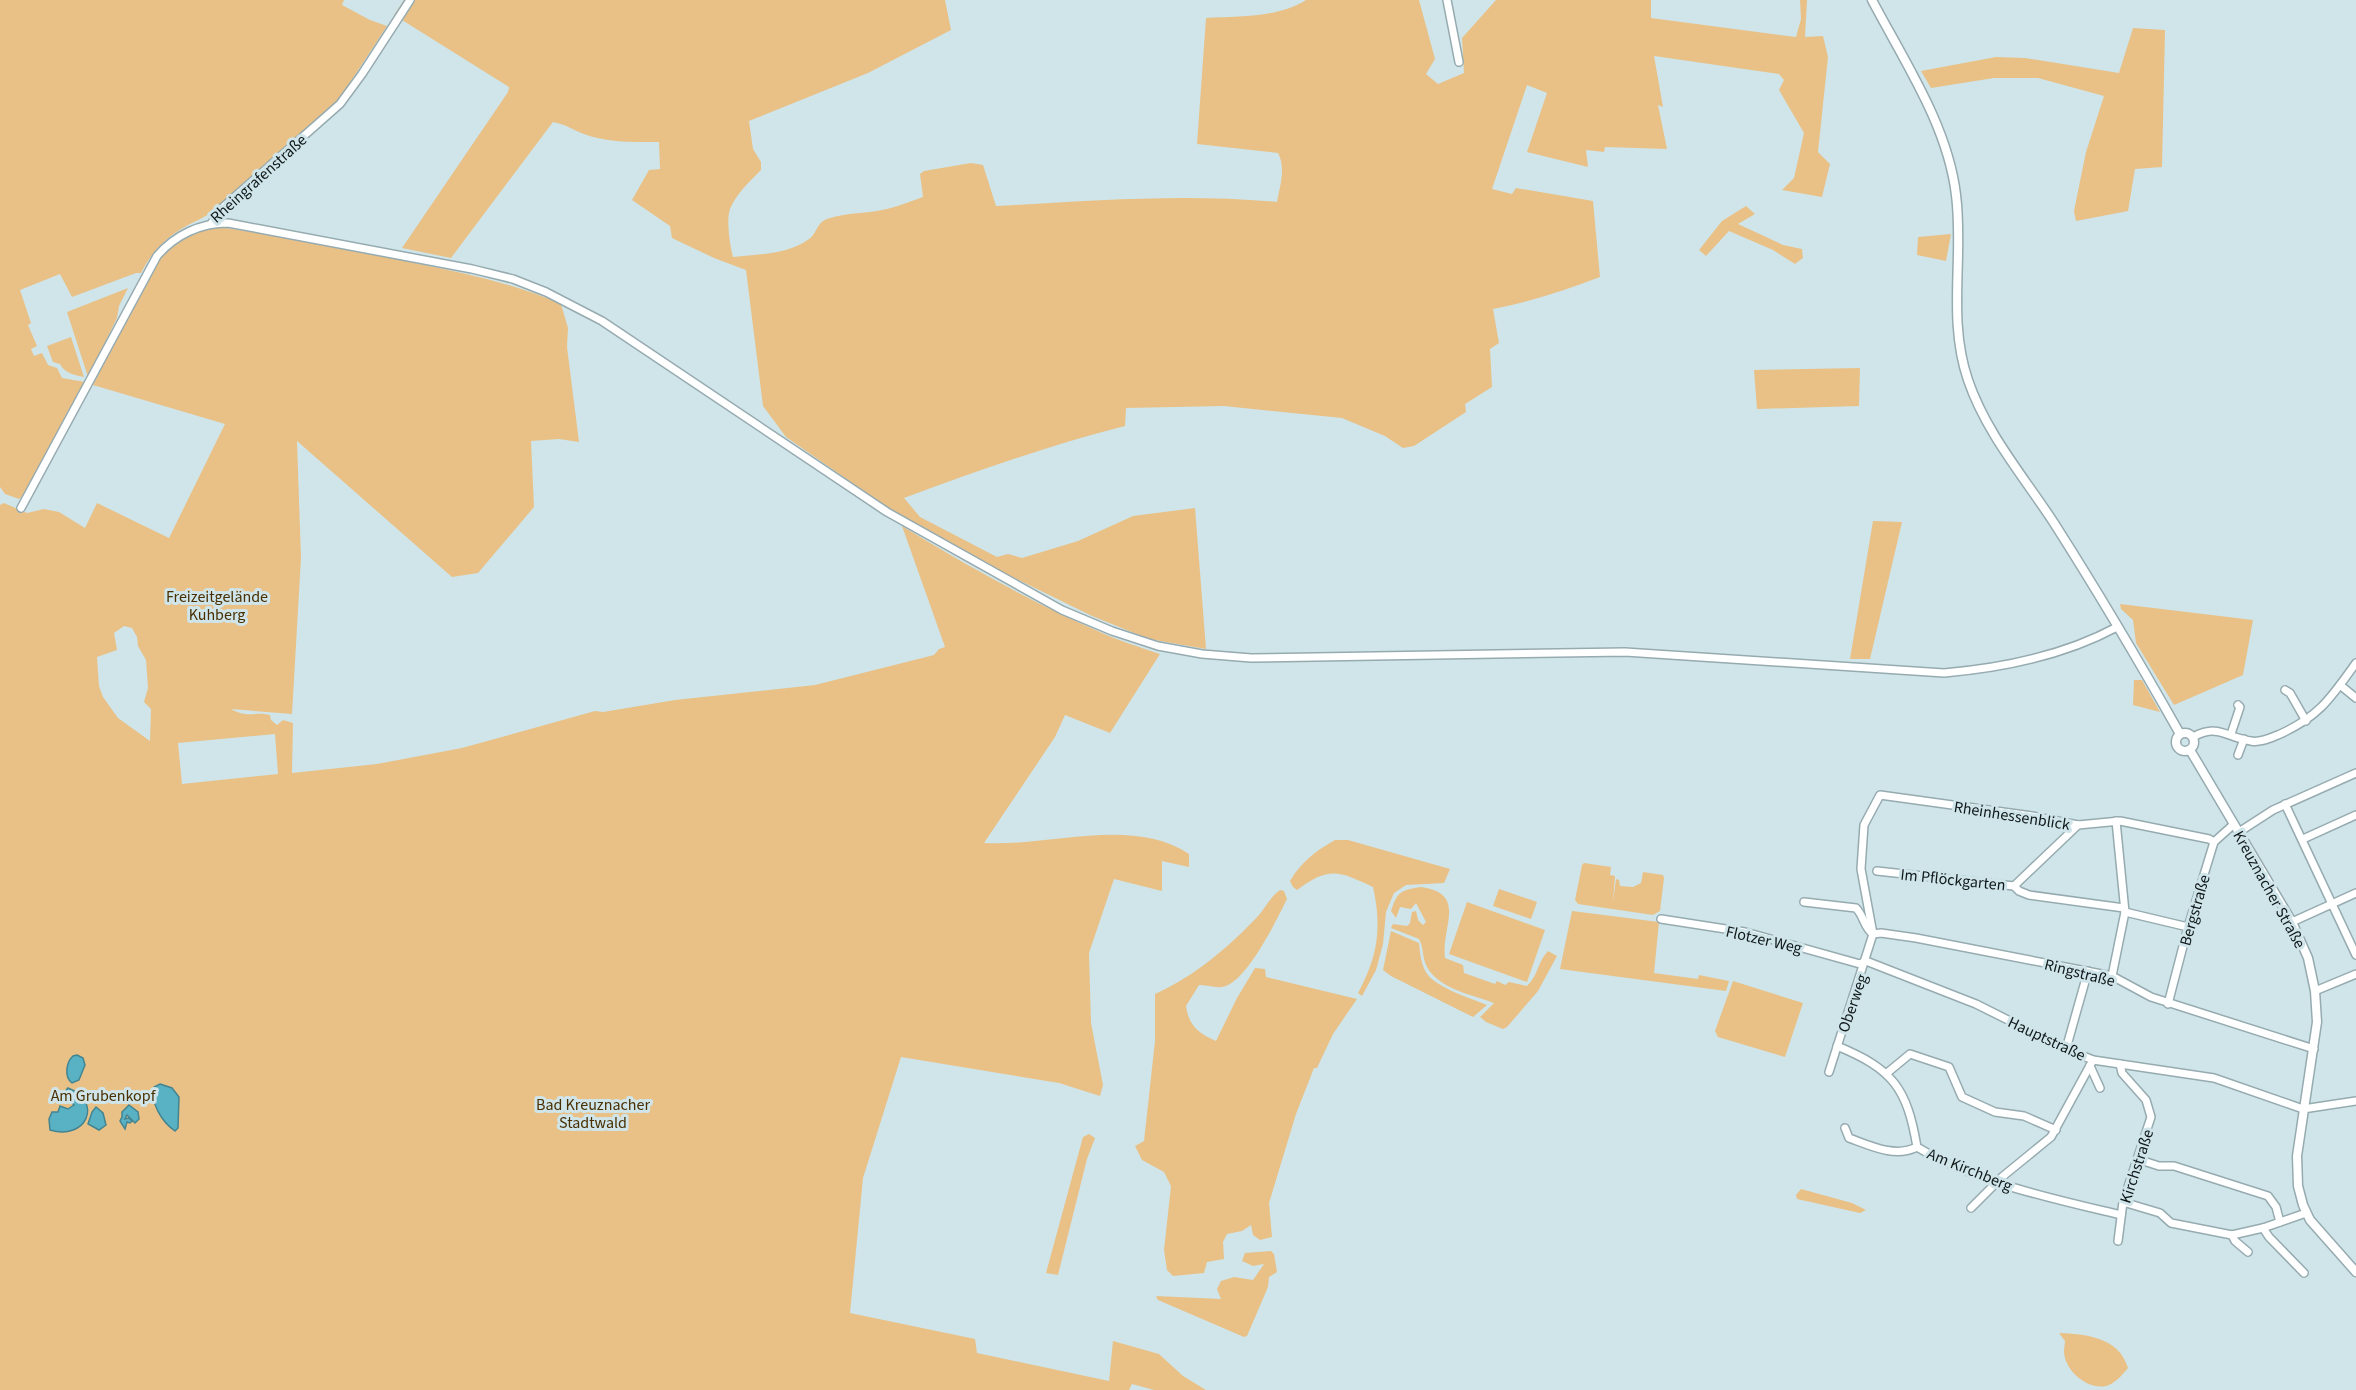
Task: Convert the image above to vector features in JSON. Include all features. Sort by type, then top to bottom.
[{"type":"main road","points":[[1872,0],[1935,121],[1952,171],[1958,222],[1956,322],[1961,355],[1972,391],[1994,435],[2052,520],[2180,734]]},
{"type":"main road","points":[[2186,733],[2193,737],[2194,743],[2190,750],[2183,751],[2178,748],[2176,741],[2180,734],[2186,733]]},
{"type":"main road","name":"Kreuznacher Straße","points":[[2190,750],[2292,922],[2308,958],[2315,991],[2317,1022],[2296,1171],[2299,1193],[2306,1214]]},
{"type":"main road","points":[[2306,1214],[2356,1272]]},
{"type":"street","name":"Rheingrafenstraße","points":[[21,508],[157,256],[166,246],[188,231],[211,224],[221,209],[340,104],[410,0]]},
{"type":"street","points":[[1447,0],[1459,62]]},
{"type":"street","points":[[211,224],[246,225],[472,268],[513,279],[557,297],[602,321],[904,522],[1062,610],[1112,632],[1158,646],[1202,654],[1251,658],[1625,652],[1944,673],[1978,670],[2022,660],[2091,639],[2117,627]]},
{"type":"street","points":[[2193,737],[2213,730],[2252,742],[2266,740],[2306,721],[2326,704],[2356,663]]},
{"type":"street","points":[[2340,685],[2356,698]]},
{"type":"street","points":[[2285,690],[2290,693],[2306,721]]},
{"type":"street","points":[[2231,734],[2240,707],[2238,705]]},
{"type":"street","points":[[2238,755],[2244,739]]},
{"type":"street","points":[[2214,842],[2236,828],[2356,773]]},
{"type":"street","name":"Rheinhessenblick","points":[[1880,795],[2032,816],[2078,825],[2116,821],[2209,839],[2214,842]]},
{"type":"street","name":"Oberweg","points":[[1829,1072],[1873,934],[1861,869],[1864,825],[1880,795]]},
{"type":"street","points":[[2286,804],[2356,955]]},
{"type":"street","points":[[2303,839],[2356,815]]},
{"type":"street","points":[[2112,976],[2124,910],[2116,821]]},
{"type":"street","name":"Im Pflöckgarten","points":[[1877,871],[2014,886],[2078,825]]},
{"type":"street","name":"Bergstraße","points":[[2168,1004],[2214,842]]},
{"type":"street","points":[[2014,886],[2029,895],[2124,910],[2188,927]]},
{"type":"street","points":[[2292,922],[2356,893]]},
{"type":"street","points":[[1804,902],[1856,908],[1862,914],[1869,932],[1873,934]]},
{"type":"street","name":"Flotzer Weg","points":[[1660,919],[1745,932],[1860,964],[1866,961]]},
{"type":"street","name":"Ringstraße","points":[[1873,934],[1881,933],[1916,939],[2112,976],[2151,998],[2314,1050]]},
{"type":"street","name":"Hauptstraße","points":[[1866,961],[1976,1004],[2092,1063],[2120,1064],[2214,1077],[2303,1109]]},
{"type":"street","points":[[2066,1049],[2088,971]]},
{"type":"street","points":[[2315,991],[2356,974]]},
{"type":"street","name":"Am Kirchberg","points":[[1838,1046],[1865,1057],[1887,1073],[1904,1097],[1912,1119],[1917,1147],[1997,1182],[2038,1196],[2121,1215]]},
{"type":"street","points":[[1887,1073],[1910,1054],[1949,1067],[1962,1096],[1995,1112],[2024,1116],[2056,1130]]},
{"type":"street","points":[[2092,1063],[2100,1088]]},
{"type":"street","points":[[1971,1208],[2056,1130],[2092,1063]]},
{"type":"street","name":"Kirchstraße","points":[[2118,1241],[2123,1202],[2151,1117],[2146,1100],[2121,1073],[2120,1064]]},
{"type":"street","points":[[2303,1109],[2356,1101]]},
{"type":"street","points":[[1845,1128],[1849,1138],[1881,1150],[1901,1152],[1917,1147]]},
{"type":"street","points":[[2137,1160],[2159,1166],[2174,1166],[2268,1196],[2276,1207],[2280,1222]]},
{"type":"street","points":[[2123,1202],[2160,1213],[2171,1223],[2232,1234],[2263,1228],[2306,1214]]},
{"type":"street","points":[[2263,1228],[2304,1273]]},
{"type":"street","points":[[2232,1234],[2235,1241],[2247,1252]]},
{"type":"green space","points":[[0,0],[344,0],[342,5],[387,26],[338,101],[220,207],[178,231],[161,244],[141,273],[72,297],[60,274],[20,290],[31,323],[28,325],[37,346],[31,349],[34,356],[42,353],[48,365],[57,368],[62,378],[85,382],[24,495],[19,499],[5,494],[0,487]]},
{"type":"green space","points":[[404,0],[945,0],[951,30],[868,73],[749,121],[753,149],[761,162],[761,170],[740,193],[730,209],[728,226],[733,257],[772,253],[792,248],[812,237],[821,223],[827,219],[887,209],[923,197],[920,174],[924,171],[971,163],[983,165],[996,206],[1171,198],[1277,202],[1282,171],[1278,153],[1197,144],[1206,18],[1270,13],[1295,6],[1306,0],[1419,0],[1435,59],[1426,74],[1438,84],[1464,73],[1462,38],[1496,0],[1651,0],[1651,18],[1796,37],[1801,19],[1800,0],[1807,0],[1805,37],[1823,36],[1828,57],[1818,152],[1830,164],[1822,197],[1782,190],[1794,178],[1804,133],[1779,90],[1784,80],[1779,74],[1654,56],[1663,107],[1658,105],[1667,149],[1605,147],[1604,152],[1586,150],[1588,167],[1527,152],[1547,93],[1527,85],[1492,189],[1512,194],[1516,188],[1593,201],[1600,277],[1548,295],[1493,309],[1499,343],[1490,349],[1492,387],[1465,404],[1466,412],[1414,446],[1403,448],[1385,436],[1342,418],[1224,406],[1126,408],[1125,426],[1013,459],[904,498],[920,517],[997,557],[1008,554],[1022,558],[1078,541],[1133,516],[1195,508],[1206,649],[1149,639],[1092,616],[1002,572],[894,512],[786,437],[763,406],[746,270],[672,238],[670,226],[632,200],[649,170],[660,169],[659,142],[602,139],[553,122],[451,258],[402,248],[508,92],[509,87],[394,15]]},
{"type":"green space","points":[[2133,28],[2165,30],[2162,167],[2135,169],[2128,211],[2076,221],[2074,211],[2086,152],[2104,96],[2038,78],[1994,78],[1931,88],[1921,71],[1996,57],[2025,58],[2119,73]]},
{"type":"green space","points":[[1746,206],[1755,214],[1738,224],[1783,245],[1802,249],[1803,258],[1795,264],[1773,250],[1729,231],[1706,256],[1699,250],[1722,221]]},
{"type":"green space","name":"Bad Kreuznacher Stadtwald","points":[[220,227],[345,249],[509,285],[561,304],[568,328],[567,347],[579,442],[559,439],[531,441],[534,507],[478,573],[452,577],[297,441],[301,558],[292,714],[231,709],[242,714],[270,715],[271,720],[277,725],[283,720],[293,723],[292,773],[377,764],[462,748],[595,711],[603,712],[675,700],[815,685],[934,655],[939,649],[945,647],[902,526],[1024,596],[1107,635],[1160,654],[1110,733],[1065,715],[1055,737],[984,843],[1116,835],[1142,837],[1166,843],[1189,854],[1189,867],[1162,861],[1162,891],[1114,879],[1089,953],[1091,1023],[1103,1085],[1100,1096],[1059,1083],[901,1057],[863,1178],[850,1313],[975,1339],[977,1353],[1109,1381],[1113,1341],[1159,1354],[1183,1376],[1206,1390],[1154,1390],[1132,1384],[1129,1390],[0,1390],[0,505],[4,503],[27,513],[44,509],[59,512],[85,528],[97,503],[169,538],[225,424],[93,385],[159,259],[184,238]],"holes":[[[124,626],[132,628],[146,660],[148,688],[144,702],[151,709],[150,741],[118,718],[103,697],[99,686],[97,657],[117,650],[114,633]],[[275,734],[278,774],[182,784],[178,743]]]},
{"type":"green space","points":[[1951,234],[1946,261],[1917,255],[1918,237]]},
{"type":"green space","points":[[128,288],[119,306],[117,318],[88,377],[67,312]]},
{"type":"green space","points":[[71,337],[84,377],[70,373],[60,364],[53,362],[47,346]]},
{"type":"green space","points":[[1860,368],[1859,406],[1757,409],[1754,370]]},
{"type":"green space","points":[[1873,521],[1902,522],[1870,659],[1850,659]]},
{"type":"green space","points":[[2120,604],[2253,620],[2243,675],[2174,705],[2136,643],[2133,620],[2121,609]]},
{"type":"green space","points":[[2134,680],[2142,680],[2160,712],[2133,705]]},
{"type":"green space","points":[[1335,840],[1348,840],[1450,869],[1444,883],[1406,885],[1394,893],[1386,912],[1383,944],[1376,970],[1362,996],[1358,993],[1370,967],[1376,942],[1377,916],[1373,887],[1351,877],[1334,874],[1318,877],[1297,890],[1290,881],[1299,868]]},
{"type":"green space","points":[[1584,863],[1611,867],[1610,875],[1615,876],[1613,902],[1616,879],[1619,880],[1620,886],[1633,887],[1641,883],[1643,872],[1663,875],[1660,911],[1653,915],[1578,904],[1575,900]]},
{"type":"green space","points":[[1421,887],[1435,891],[1444,897],[1448,904],[1445,958],[1463,965],[1464,973],[1495,984],[1497,981],[1505,985],[1509,982],[1527,986],[1534,978],[1548,951],[1557,956],[1538,991],[1507,1027],[1503,1029],[1480,1017],[1494,1003],[1457,990],[1440,981],[1427,967],[1419,939],[1391,928],[1393,924],[1407,926],[1410,923],[1412,912],[1416,911],[1418,920],[1423,925],[1426,922],[1416,903],[1411,909],[1400,907],[1396,918],[1391,911],[1395,900],[1401,893]]},
{"type":"green space","points":[[1499,889],[1537,902],[1531,919],[1493,906]]},
{"type":"green space","points":[[1280,890],[1284,891],[1287,899],[1260,949],[1241,975],[1231,983],[1222,987],[1199,985],[1186,1006],[1192,1024],[1199,1032],[1216,1041],[1255,968],[1265,969],[1266,977],[1357,999],[1333,1034],[1317,1068],[1314,1068],[1296,1114],[1269,1203],[1272,1237],[1260,1240],[1253,1235],[1251,1225],[1242,1231],[1227,1234],[1223,1242],[1224,1259],[1207,1262],[1204,1273],[1173,1276],[1167,1270],[1164,1250],[1171,1186],[1164,1172],[1142,1160],[1135,1146],[1144,1141],[1155,1041],[1155,994],[1198,970],[1236,938]]},
{"type":"green space","points":[[1467,902],[1545,930],[1527,982],[1449,954]]},
{"type":"green space","points":[[1572,911],[1659,922],[1654,973],[1698,979],[1699,975],[1729,981],[1726,991],[1560,969]]},
{"type":"green space","points":[[1391,931],[1419,943],[1424,968],[1433,980],[1456,993],[1487,1005],[1473,1017],[1383,970]]},
{"type":"green space","points":[[1733,981],[1803,1003],[1785,1057],[1718,1037],[1715,1031]]},
{"type":"green space","points":[[1089,1134],[1095,1138],[1087,1159],[1058,1275],[1046,1273],[1083,1137]]},
{"type":"green space","points":[[1801,1189],[1852,1203],[1866,1210],[1860,1213],[1797,1199],[1796,1195]]},
{"type":"green space","points":[[1271,1251],[1274,1254],[1277,1272],[1269,1277],[1268,1287],[1247,1336],[1244,1337],[1158,1300],[1156,1296],[1221,1299],[1217,1289],[1221,1281],[1234,1277],[1253,1280],[1264,1264],[1253,1266],[1242,1261],[1245,1253]]},
{"type":"green space","points":[[2059,1333],[2100,1339],[2117,1350],[2124,1358],[2128,1368],[2110,1385],[2099,1386],[2084,1382],[2068,1365],[2064,1351],[2065,1341]]},
{"type":"water","points":[[73,1056],[83,1058],[85,1065],[79,1080],[72,1083],[68,1077],[67,1066]]},
{"type":"water","points":[[160,1084],[172,1088],[179,1097],[178,1128],[175,1131],[166,1123],[155,1106],[154,1087]]},
{"type":"water","points":[[68,1088],[79,1094],[85,1102],[88,1110],[86,1118],[73,1130],[63,1132],[50,1130],[49,1119],[52,1112],[58,1112],[60,1106],[68,1109],[74,1105],[63,1094]]},
{"type":"water","points":[[129,1105],[138,1112],[139,1119],[135,1123],[127,1115],[125,1119],[129,1118],[132,1121],[127,1122],[125,1129],[120,1121],[122,1112]]},
{"type":"water","points":[[96,1107],[103,1113],[106,1125],[99,1130],[88,1124]]},
{"type":"park label","name":"Freizeitgelände Kuhberg","points":[[217,605]]},
{"type":"park label","name":"Am Grubenkopf","points":[[103,1095]]}]
